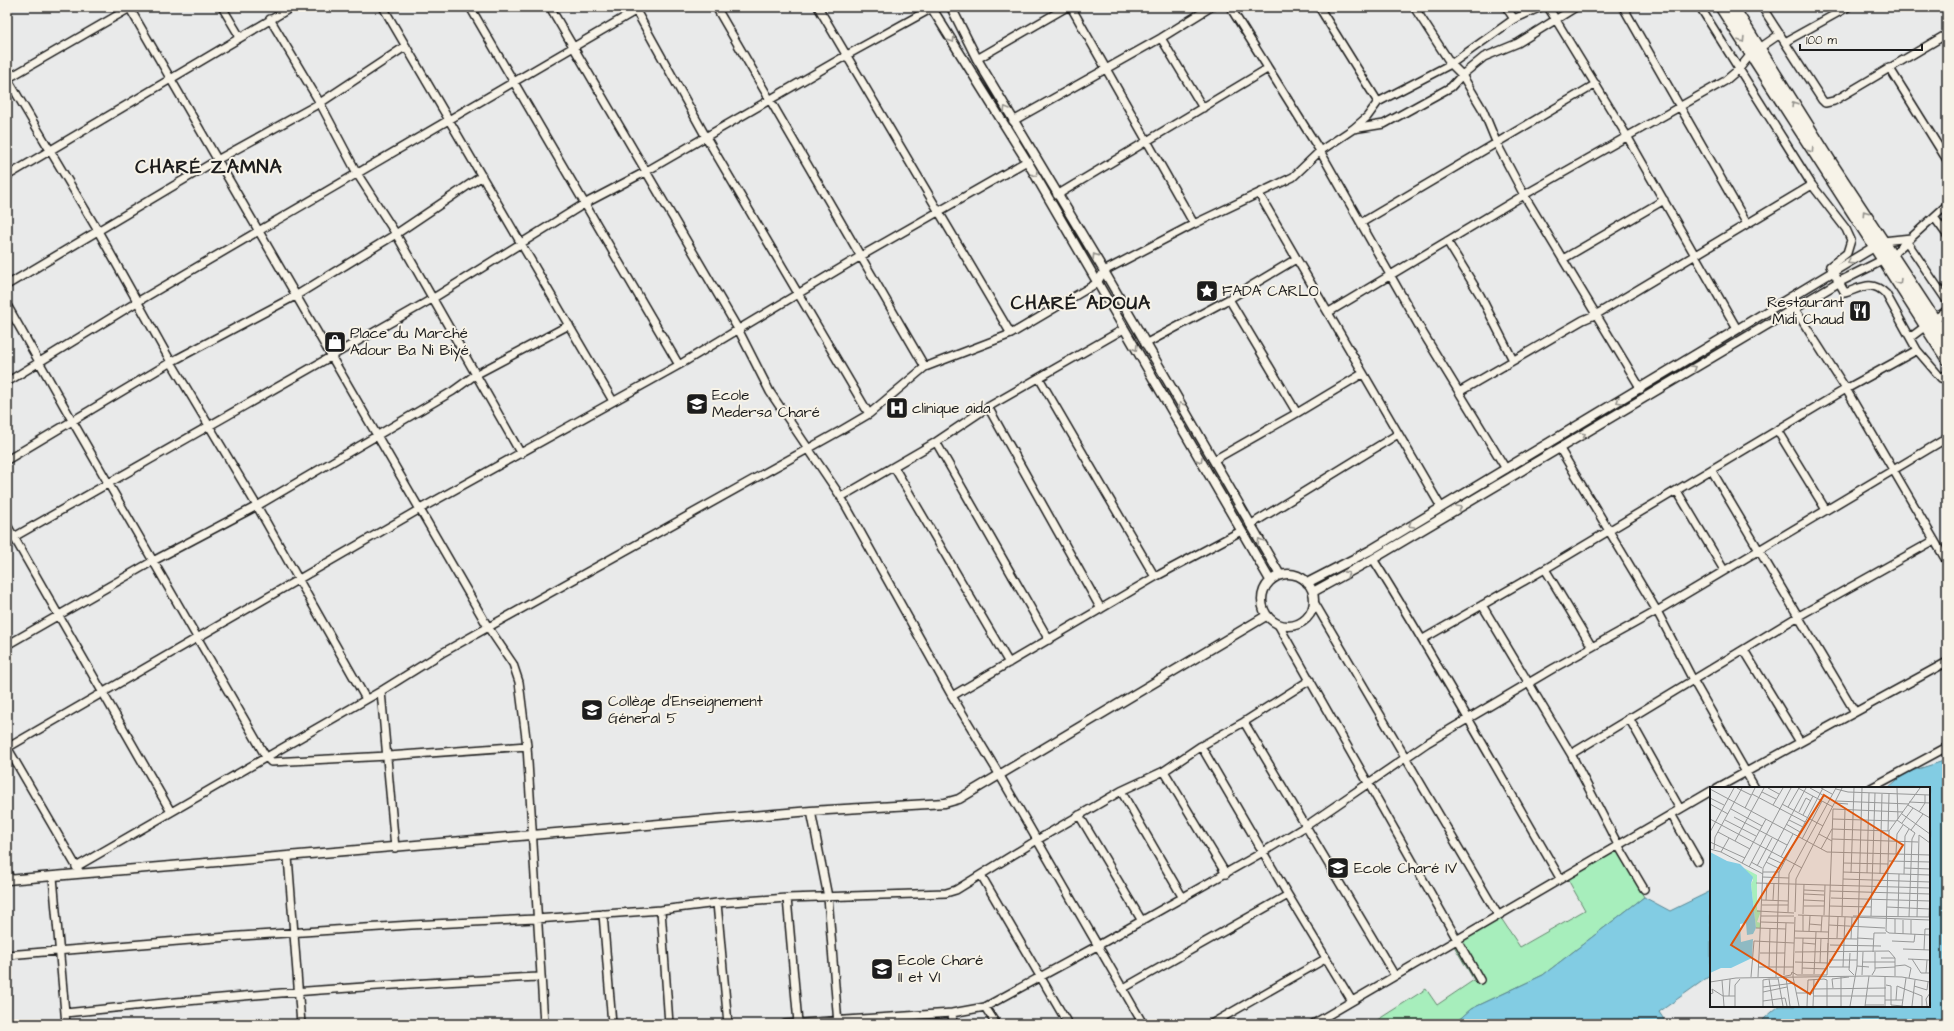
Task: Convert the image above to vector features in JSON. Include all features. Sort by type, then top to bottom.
[{"type":"highway","points":[[1721,7],[1755,51]]},
{"type":"highway","points":[[1733,7],[1755,51],[1825,171],[1879,243],[1930,323],[1947,359]]},
{"type":"highway","points":[[1930,323],[1947,339]]},
{"type":"street","points":[[222,7],[240,37]]},
{"type":"street","points":[[7,176],[292,7]]},
{"type":"street","points":[[383,7],[613,401]]},
{"type":"street","points":[[470,7],[679,365]]},
{"type":"street","points":[[550,7],[738,329],[770,392],[840,497],[952,696],[1000,774],[1143,1024]]},
{"type":"street","points":[[716,7],[862,256],[925,367]]},
{"type":"street","points":[[818,7],[938,213],[1011,334]]},
{"type":"street","points":[[7,541],[209,424],[432,299],[584,204],[645,172],[932,7],[1027,161],[1270,580]]},
{"type":"street","points":[[951,7],[976,59],[1104,272],[1280,575]]},
{"type":"street","points":[[976,59],[1067,7]]},
{"type":"street","points":[[1071,7],[1194,224]]},
{"type":"street","points":[[1013,121],[1161,38],[1211,7]]},
{"type":"street","points":[[1230,7],[1320,151],[1423,333],[1506,469]]},
{"type":"street","points":[[1319,7],[1378,102]]},
{"type":"street","points":[[1414,7],[1450,64],[1462,75],[1483,110],[1497,144],[1524,195],[1597,314],[1640,389]]},
{"type":"street","points":[[1506,7],[1514,19]]},
{"type":"street","points":[[76,867],[106,852],[171,812],[381,691],[442,653],[869,414],[925,367],[1011,334],[1097,283],[1104,272],[1194,224],[1294,177],[1320,151],[1353,129],[1367,117],[1378,102],[1450,64],[1514,19],[1541,7]]},
{"type":"street","points":[[1548,7],[1627,136],[1737,329]]},
{"type":"street","points":[[1353,129],[1384,124],[1451,87],[1462,75],[1484,57],[1518,43],[1576,7]]},
{"type":"street","points":[[1623,7],[1747,224]]},
{"type":"street","points":[[1700,7],[1812,185],[1846,229],[1851,240],[1848,253],[1830,266],[1846,293],[1872,284],[1880,287],[1886,294],[1917,350],[1941,378],[1947,374]]},
{"type":"street","points":[[1762,7],[1822,100],[1825,102],[1834,101],[1947,34]]},
{"type":"street","points":[[1785,42],[1848,7]]},
{"type":"street","points":[[366,699],[257,506],[171,362],[98,231],[7,79],[130,8],[488,627],[507,653],[517,673],[527,746],[536,919],[544,1024]]},
{"type":"street","points":[[7,382],[137,302],[358,175],[637,8],[706,137],[869,414]]},
{"type":"street","points":[[270,19],[320,103],[358,175],[396,234],[521,454]]},
{"type":"street","points":[[1328,312],[1524,195],[1725,81],[1739,69],[1755,51],[1780,34]]},
{"type":"street","points":[[1161,38],[1203,108]]},
{"type":"street","points":[[7,284],[217,160],[320,103],[406,46]]},
{"type":"street","points":[[1889,67],[1947,160]]},
{"type":"street","points":[[1057,195],[1147,142],[1267,68]]},
{"type":"street","points":[[1361,223],[1497,144],[1596,84]]},
{"type":"street","points":[[81,875],[7,748],[420,509],[679,365],[738,329],[799,295],[862,256],[1027,161]]},
{"type":"street","points":[[7,460],[171,362],[297,295],[396,234],[482,176]]},
{"type":"street","points":[[1460,392],[1583,320],[1597,314],[1812,185]]},
{"type":"street","points":[[1259,194],[1441,508]]},
{"type":"street","points":[[1564,259],[1664,200]]},
{"type":"street","points":[[1312,592],[1373,560],[1794,308],[1839,282],[1888,257],[1947,205]]},
{"type":"street","points":[[1934,216],[1947,234]]},
{"type":"street","points":[[1307,583],[1368,551],[1441,508],[1834,272],[1879,243],[1909,240]]},
{"type":"street","points":[[1909,240],[1947,301]]},
{"type":"street","points":[[1447,241],[1480,295],[1513,360]]},
{"type":"street","points":[[1145,344],[1229,299],[1296,259]]},
{"type":"street","points":[[1229,299],[1297,414]]},
{"type":"street","points":[[7,305],[72,422],[266,757],[274,763],[527,746]]},
{"type":"street","points":[[1794,308],[1846,389],[1933,541],[1947,562]]},
{"type":"street","points":[[1911,337],[1947,310]]},
{"type":"street","points":[[7,645],[153,561],[257,506],[453,392],[475,375],[569,325]]},
{"type":"street","points":[[840,497],[936,442],[988,407],[1124,330]]},
{"type":"street","points":[[1423,639],[1712,471],[1846,389],[1917,350]]},
{"type":"street","points":[[1214,460],[1297,414],[1362,374]]},
{"type":"street","points":[[1039,378],[1155,577]]},
{"type":"street","points":[[988,407],[1101,609]]},
{"type":"street","points":[[1777,430],[1826,510]]},
{"type":"street","points":[[1250,525],[1398,434]]},
{"type":"street","points":[[785,1024],[838,1022],[892,1016],[952,1013],[985,1007],[1226,874],[1306,826],[1369,784],[1426,743],[1657,611],[1947,438]]},
{"type":"street","points":[[936,442],[1048,640]]},
{"type":"street","points":[[1560,449],[1610,530],[1657,611],[1693,680],[1754,787]]},
{"type":"street","points":[[894,467],[1009,663]]},
{"type":"street","points":[[1712,471],[1855,712]]},
{"type":"street","points":[[1677,491],[1724,570]]},
{"type":"street","points":[[7,525],[171,812]]},
{"type":"street","points":[[952,696],[1155,577],[1241,531]]},
{"type":"street","points":[[1571,754],[1798,617],[1933,541]]},
{"type":"street","points":[[1373,560],[1423,639],[1468,720],[1560,878]]},
{"type":"street","points":[[1545,569],[1592,648]]},
{"type":"street","points":[[1480,980],[1279,626],[1266,616],[1262,606],[1262,594],[1270,580],[1280,575],[1295,575],[1307,583],[1312,592],[1314,602],[1498,915]]},
{"type":"street","points":[[1279,626],[1295,626],[1304,621],[1311,613],[1314,602]]},
{"type":"street","points":[[1482,605],[1530,683],[1571,754],[1618,846],[1644,889]]},
{"type":"street","points":[[7,872],[9,880],[81,875],[811,811],[945,803],[958,799],[1266,616]]},
{"type":"street","points":[[1744,650],[1800,742]]},
{"type":"street","points":[[1719,787],[1947,662]]},
{"type":"street","points":[[7,955],[294,933],[661,910],[717,903],[787,898],[946,893],[956,890],[1037,840],[1121,791],[1164,771],[1310,680]]},
{"type":"street","points":[[381,691],[388,756],[394,848]]},
{"type":"street","points":[[1629,718],[1680,809]]},
{"type":"street","points":[[1244,722],[1395,976]]},
{"type":"street","points":[[1202,746],[1325,959],[1352,1002]]},
{"type":"street","points":[[1873,787],[1947,747]]},
{"type":"street","points":[[1164,771],[1226,874]]},
{"type":"street","points":[[1121,791],[1183,898]]},
{"type":"street","points":[[1313,1024],[1560,878],[1618,846],[1710,792]]},
{"type":"street","points":[[811,811],[828,897],[838,1022]]},
{"type":"street","points":[[1671,814],[1698,861]]},
{"type":"street","points":[[1079,815],[1142,921]]},
{"type":"street","points":[[288,857],[301,1024]]},
{"type":"street","points":[[981,875],[1068,1024]]},
{"type":"street","points":[[53,877],[66,1024]]},
{"type":"street","points":[[1122,989],[1288,895]]},
{"type":"street","points":[[787,898],[798,1023]]},
{"type":"street","points":[[717,903],[728,1024]]},
{"type":"street","points":[[661,910],[669,1024]]},
{"type":"street","points":[[603,914],[612,1024]]},
{"type":"street","points":[[1211,1024],[1325,959]]},
{"type":"street","points":[[65,1013],[178,1001],[433,982],[540,977]]},
{"type":"street","points":[[985,1007],[996,1024]]},
{"type":"street","points":[[952,1013],[953,1024]]},
{"type":"street","points":[[892,1016],[893,1024]]},
{"type":"green space","points":[[1617,850],[1644,897],[1543,975],[1471,1009],[1454,1024],[1371,1024],[1426,989],[1437,1005],[1474,980],[1454,946],[1501,918],[1520,947],[1585,910],[1567,878]]},
{"type":"water","points":[[1947,760],[1947,1024],[1758,1024],[1778,1007],[1930,1007],[1930,787],[1889,787],[1905,773]]},
{"type":"water","points":[[1710,891],[1710,976],[1659,1012],[1667,1024],[1454,1024],[1471,1009],[1543,975],[1644,897],[1670,911]]},
{"type":"place","name":"FADA CARLO","points":[[1207,291]]},
{"type":"place","name":"Restaurant Midi Chaud","points":[[1860,311]]},
{"type":"place","name":"Place du Marché Adour Ba Ni Biyé","points":[[335,342]]},
{"type":"place","name":"Ecole Medersa Charé","points":[[697,404]]},
{"type":"place","name":"clinique aida","points":[[897,408]]},
{"type":"place","name":"Collège d'Enseignement Géneral 5","points":[[592,710]]},
{"type":"place","name":"Ecole Charé IV","points":[[1338,868]]},
{"type":"place","name":"Ecole Charé II et VI","points":[[882,969]]},
{"type":"district","name":"CHARÉ ZAMNA","points":[[209,167]]},
{"type":"district","name":"CHARÉ ADOUA","points":[[1081,303]]}]
